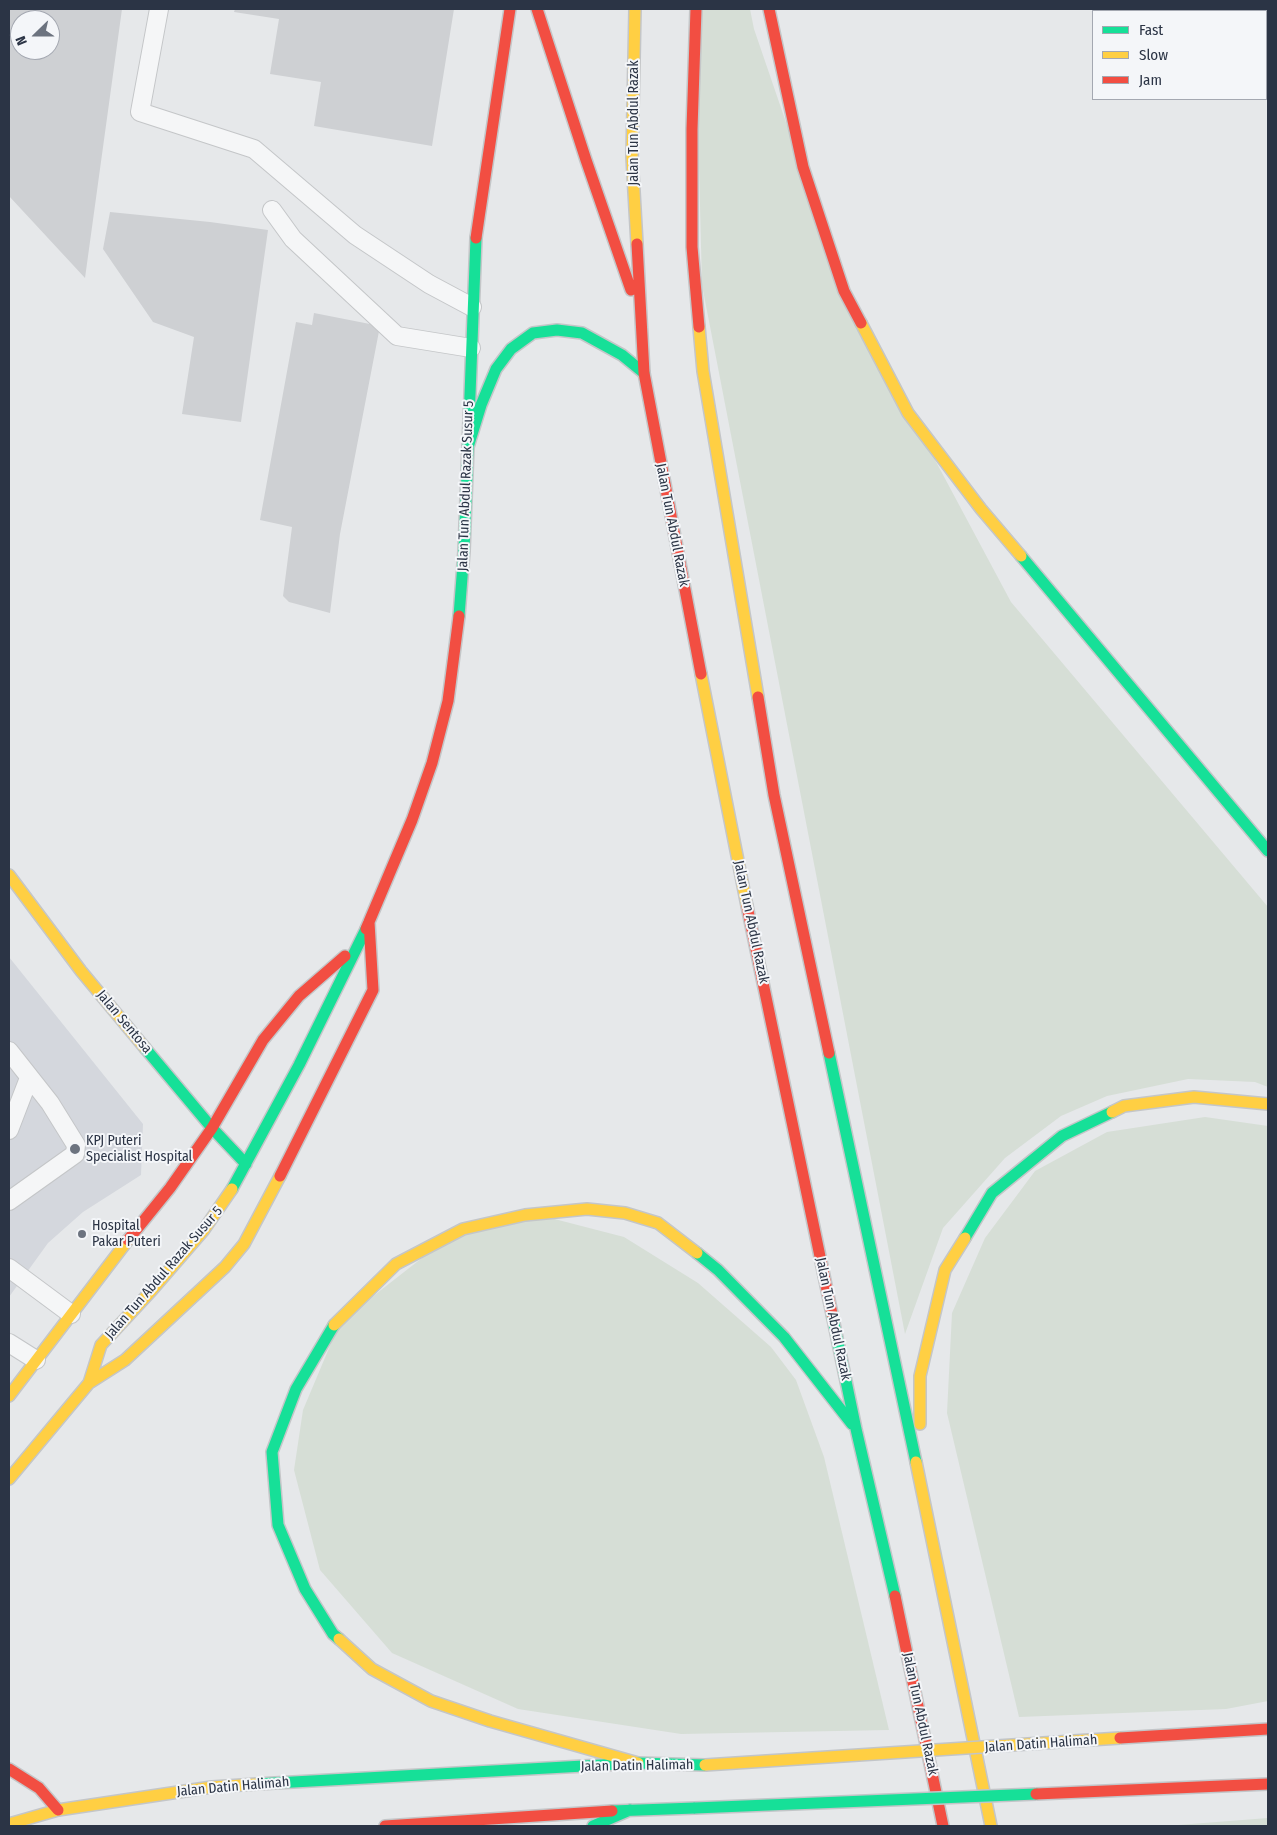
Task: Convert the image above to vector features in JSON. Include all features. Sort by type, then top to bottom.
[{"type":"main road","name":"Jalan Tun Abdul Razak Susur 5","points":[[9,1479],[89,1383],[102,1346],[209,1223],[226,1199],[299,1065],[369,922],[412,820],[432,763],[448,701],[462,594],[472,307],[476,245],[510,9]]},
{"type":"main road","points":[[537,9],[641,320]]},
{"type":"main road","name":"Jalan Tun Abdul Razak","points":[[635,9],[632,157],[644,373],[730,823],[856,1429],[895,1594],[943,1826]]},
{"type":"main road","points":[[696,9],[692,129],[692,248],[703,371],[774,795],[920,1480],[991,1826]]},
{"type":"main road","points":[[769,9],[803,167],[844,291],[908,413],[981,509],[1268,851]]},
{"type":"main road","points":[[468,447],[481,405],[496,369],[511,349],[534,333],[557,330],[582,333],[622,355],[644,373]]},
{"type":"main road","name":"Jalan Sentosa","points":[[9,875],[81,970],[212,1128],[246,1164]]},
{"type":"main road","points":[[89,1383],[125,1360],[225,1267],[244,1244],[373,990],[369,922]]},
{"type":"main road","name":"Jalan Tun Abdul Razak Susur 5","points":[[9,1396],[137,1228],[170,1188],[212,1128],[264,1040],[300,996],[356,947]]},
{"type":"main road","points":[[920,1480],[920,1376],[945,1270],[992,1193],[1062,1136],[1124,1106],[1194,1097],[1268,1104]]},
{"type":"main road","points":[[638,1763],[490,1721],[431,1701],[372,1669],[333,1634],[305,1589],[278,1525],[272,1452],[296,1389],[333,1326],[396,1264],[463,1229],[525,1215],[587,1210],[625,1213],[658,1223],[718,1270],[784,1337],[856,1429]]},
{"type":"main road","name":"Jalan Datin Halimah","points":[[9,1824],[58,1810],[212,1787],[638,1763],[706,1765],[1268,1729]]},
{"type":"main road","points":[[9,1769],[39,1788],[58,1810]]},
{"type":"main road","points":[[386,1826],[630,1810],[1268,1784]]},
{"type":"main road","points":[[593,1826],[630,1810]]},
{"type":"lane","points":[[160,9],[140,112],[254,149],[355,235],[429,284],[472,307]]},
{"type":"lane","points":[[272,210],[293,239],[397,336],[471,348]]},
{"type":"lane","points":[[9,1051],[67,1128],[76,1145],[75,1154],[9,1201]]},
{"type":"lane","points":[[9,1130],[30,1078]]},
{"type":"lane","points":[[9,1268],[71,1314]]},
{"type":"lane","points":[[9,1343],[36,1360]]},
{"type":"shaded area","points":[[695,9],[750,9],[754,29],[842,286],[1011,602],[1268,907],[1268,1087],[1255,1082],[1188,1079],[1107,1096],[1061,1116],[1005,1158],[943,1228],[905,1334],[702,285]]},
{"type":"shaded area","name":"KPJ Puteri Specialist Hospital","points":[[9,957],[143,1124],[141,1175],[83,1212],[48,1243],[9,1297]]},
{"type":"shaded area","points":[[1205,1117],[1268,1126],[1268,1701],[1226,1709],[1019,1717],[947,1413],[952,1313],[985,1238],[1035,1171],[1107,1132]]},
{"type":"shaded area","points":[[539,1215],[624,1237],[698,1283],[771,1347],[796,1380],[824,1457],[889,1730],[681,1734],[518,1709],[392,1653],[320,1570],[294,1470],[303,1410],[340,1322],[463,1226]]},
{"type":"shaded area","points":[[1268,1818],[1268,1826],[1165,1826]]},
{"type":"building","points":[[9,9],[122,9],[85,278],[9,196]]},
{"type":"building","points":[[235,9],[454,9],[432,146],[314,126],[321,82],[270,74],[279,19],[234,12]]},
{"type":"building","points":[[110,212],[268,230],[241,422],[182,414],[194,337],[153,322],[103,249]]},
{"type":"building","points":[[314,313],[380,326],[340,534],[330,613],[289,602],[283,596],[292,527],[260,520],[296,322],[312,325]]},
{"type":"traffic: fast","points":[[459,616],[464,551],[476,238]]},
{"type":"traffic: fast","points":[[468,447],[481,405],[496,369],[511,349],[533,333],[557,330],[582,333],[622,355],[644,373]]},
{"type":"traffic: fast","points":[[1021,556],[1268,851]]},
{"type":"traffic: fast","points":[[232,1189],[299,1065],[366,929]]},
{"type":"traffic: fast","points":[[145,1048],[212,1128],[246,1164]]},
{"type":"traffic: fast","points":[[829,1053],[916,1462]]},
{"type":"traffic: fast","points":[[965,1238],[992,1193],[1062,1136],[1112,1112]]},
{"type":"traffic: fast","points":[[697,1253],[718,1270],[784,1337],[852,1424]]},
{"type":"traffic: fast","points":[[832,1314],[856,1429],[895,1596]]},
{"type":"traffic: fast","points":[[334,1325],[296,1389],[272,1452],[278,1525],[305,1589],[333,1634],[339,1639]]},
{"type":"traffic: fast","points":[[257,1784],[638,1763],[705,1765]]},
{"type":"traffic: fast","points":[[695,1808],[1036,1794]]},
{"type":"traffic: fast","points":[[612,1811],[695,1808]]},
{"type":"traffic: fast","points":[[593,1826],[630,1810]]},
{"type":"traffic: slow","points":[[635,9],[632,157],[637,244]]},
{"type":"traffic: slow","points":[[861,323],[908,413],[981,509],[1021,556]]},
{"type":"traffic: slow","points":[[699,327],[703,371],[758,697]]},
{"type":"traffic: slow","points":[[701,674],[747,906]]},
{"type":"traffic: slow","points":[[9,875],[81,971],[145,1048]]},
{"type":"traffic: slow","points":[[1112,1112],[1124,1106],[1194,1097],[1268,1104]]},
{"type":"traffic: slow","points":[[89,1383],[125,1360],[225,1267],[244,1244],[280,1176]]},
{"type":"traffic: slow","points":[[9,1479],[89,1383],[101,1345],[203,1231],[232,1189]]},
{"type":"traffic: slow","points":[[334,1325],[396,1264],[463,1229],[525,1215],[587,1209],[625,1213],[658,1223],[697,1253]]},
{"type":"traffic: slow","points":[[920,1424],[920,1376],[945,1270],[965,1238]]},
{"type":"traffic: slow","points":[[9,1396],[128,1240]]},
{"type":"traffic: slow","points":[[916,1462],[991,1826]]},
{"type":"traffic: slow","points":[[339,1639],[372,1669],[431,1701],[490,1721],[638,1763]]},
{"type":"traffic: slow","points":[[705,1765],[1120,1738]]},
{"type":"traffic: slow","points":[[9,1824],[58,1810],[212,1787],[257,1784]]},
{"type":"traffic: jam","points":[[476,238],[510,9]]},
{"type":"traffic: jam","points":[[537,9],[631,290]]},
{"type":"traffic: jam","points":[[696,9],[692,129],[692,247],[699,327]]},
{"type":"traffic: jam","points":[[769,9],[803,167],[844,291],[861,323]]},
{"type":"traffic: jam","points":[[637,244],[644,373],[701,674]]},
{"type":"traffic: jam","points":[[366,929],[412,820],[432,763],[448,701],[459,616]]},
{"type":"traffic: jam","points":[[758,697],[774,795],[829,1053]]},
{"type":"traffic: jam","points":[[747,906],[832,1314]]},
{"type":"traffic: jam","points":[[280,1176],[373,990],[369,922]]},
{"type":"traffic: jam","points":[[128,1240],[170,1188],[212,1128],[263,1040],[299,996],[345,956]]},
{"type":"traffic: jam","points":[[895,1596],[943,1826]]},
{"type":"traffic: jam","points":[[1120,1738],[1268,1729]]},
{"type":"traffic: jam","points":[[9,1769],[39,1788],[58,1810]]},
{"type":"traffic: jam","points":[[1036,1794],[1268,1784]]},
{"type":"traffic: jam","points":[[385,1826],[612,1811]]},
{"type":"place","name":"KPJ Puteri Specialist Hospital","points":[[75,1149]]},
{"type":"place","name":"Hospital Pakar Puteri","points":[[82,1234]]}]
